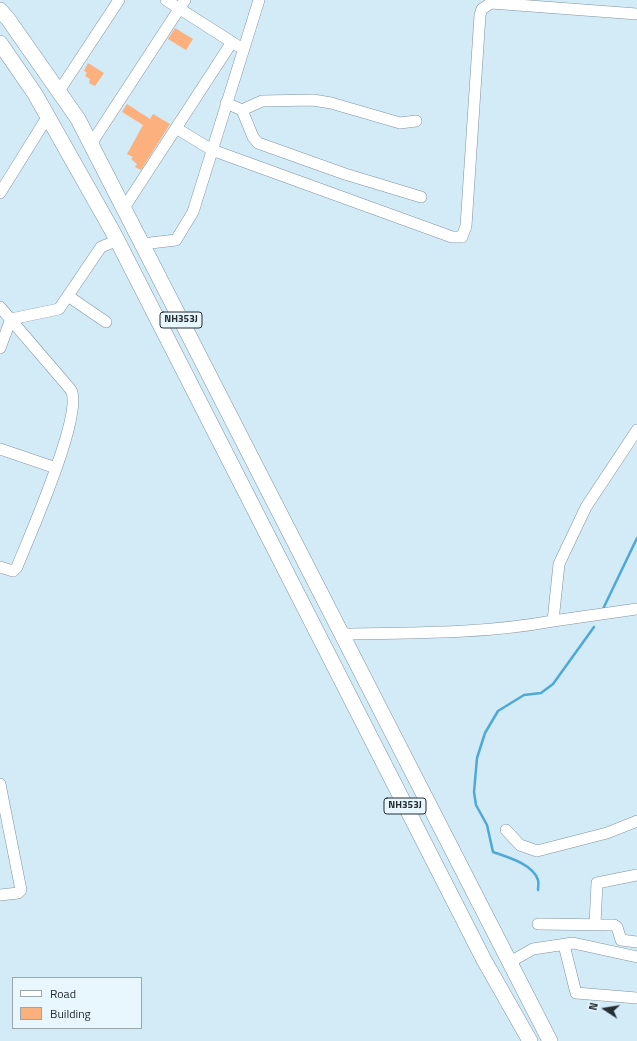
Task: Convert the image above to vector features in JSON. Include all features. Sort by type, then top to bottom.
[{"type":"highway","name":"NH353J","points":[[0,10],[8,19],[78,119],[550,1041]]},
{"type":"highway","name":"NH353J","points":[[0,43],[35,94],[118,240],[484,960],[530,1041]]},
{"type":"street","points":[[59,91],[119,0]]},
{"type":"street","points":[[166,0],[183,4],[242,48]]},
{"type":"street","points":[[142,244],[176,240],[193,212],[242,48],[258,0]]},
{"type":"street","points":[[176,128],[212,150],[452,237],[462,237],[466,226],[480,15],[482,9],[491,3],[637,14]]},
{"type":"street","points":[[91,144],[183,4]]},
{"type":"street","points":[[124,208],[232,42]]},
{"type":"street","points":[[242,110],[262,101],[313,100],[331,103],[404,124],[416,120]]},
{"type":"street","points":[[226,103],[242,110],[253,137],[258,143],[345,174],[421,197]]},
{"type":"street","points":[[0,193],[48,116]]},
{"type":"street","points":[[11,319],[55,310],[63,305],[100,247],[118,240]]},
{"type":"street","points":[[68,296],[106,322]]},
{"type":"street","points":[[0,307],[74,395],[67,435],[56,468],[17,567],[13,571],[0,568]]},
{"type":"street","points":[[0,348],[11,319]]},
{"type":"street","points":[[553,621],[559,564],[586,506],[637,430]]},
{"type":"street","points":[[0,449],[56,468]]},
{"type":"street","points":[[342,637],[507,628],[637,609]]},
{"type":"street","points":[[0,784],[5,836],[21,890],[18,894],[0,895]]},
{"type":"street","points":[[506,830],[520,845],[537,851],[606,833],[637,821]]},
{"type":"street","points":[[595,924],[596,884],[637,875]]},
{"type":"street","points":[[538,924],[616,925],[621,940],[637,942]]},
{"type":"street","points":[[507,956],[533,949],[573,943],[637,957]]},
{"type":"street","points":[[564,944],[576,993],[637,998]]},
{"type":"building","points":[[175,28],[193,39],[186,50],[168,39]]},
{"type":"building","points":[[88,63],[104,73],[95,86],[89,83],[90,79],[85,76],[87,73],[84,71]]},
{"type":"building","points":[[127,104],[150,119],[153,114],[170,124],[141,170],[135,167],[137,164],[131,159],[133,157],[127,154],[143,125],[122,112]]},
{"type":"waterway","points":[[602,611],[637,538]]},
{"type":"waterway","points":[[538,890],[538,880],[531,870],[519,862],[493,852],[487,825],[476,805],[474,792],[477,758],[485,733],[498,711],[524,695],[541,693],[553,684],[594,627]]}]
